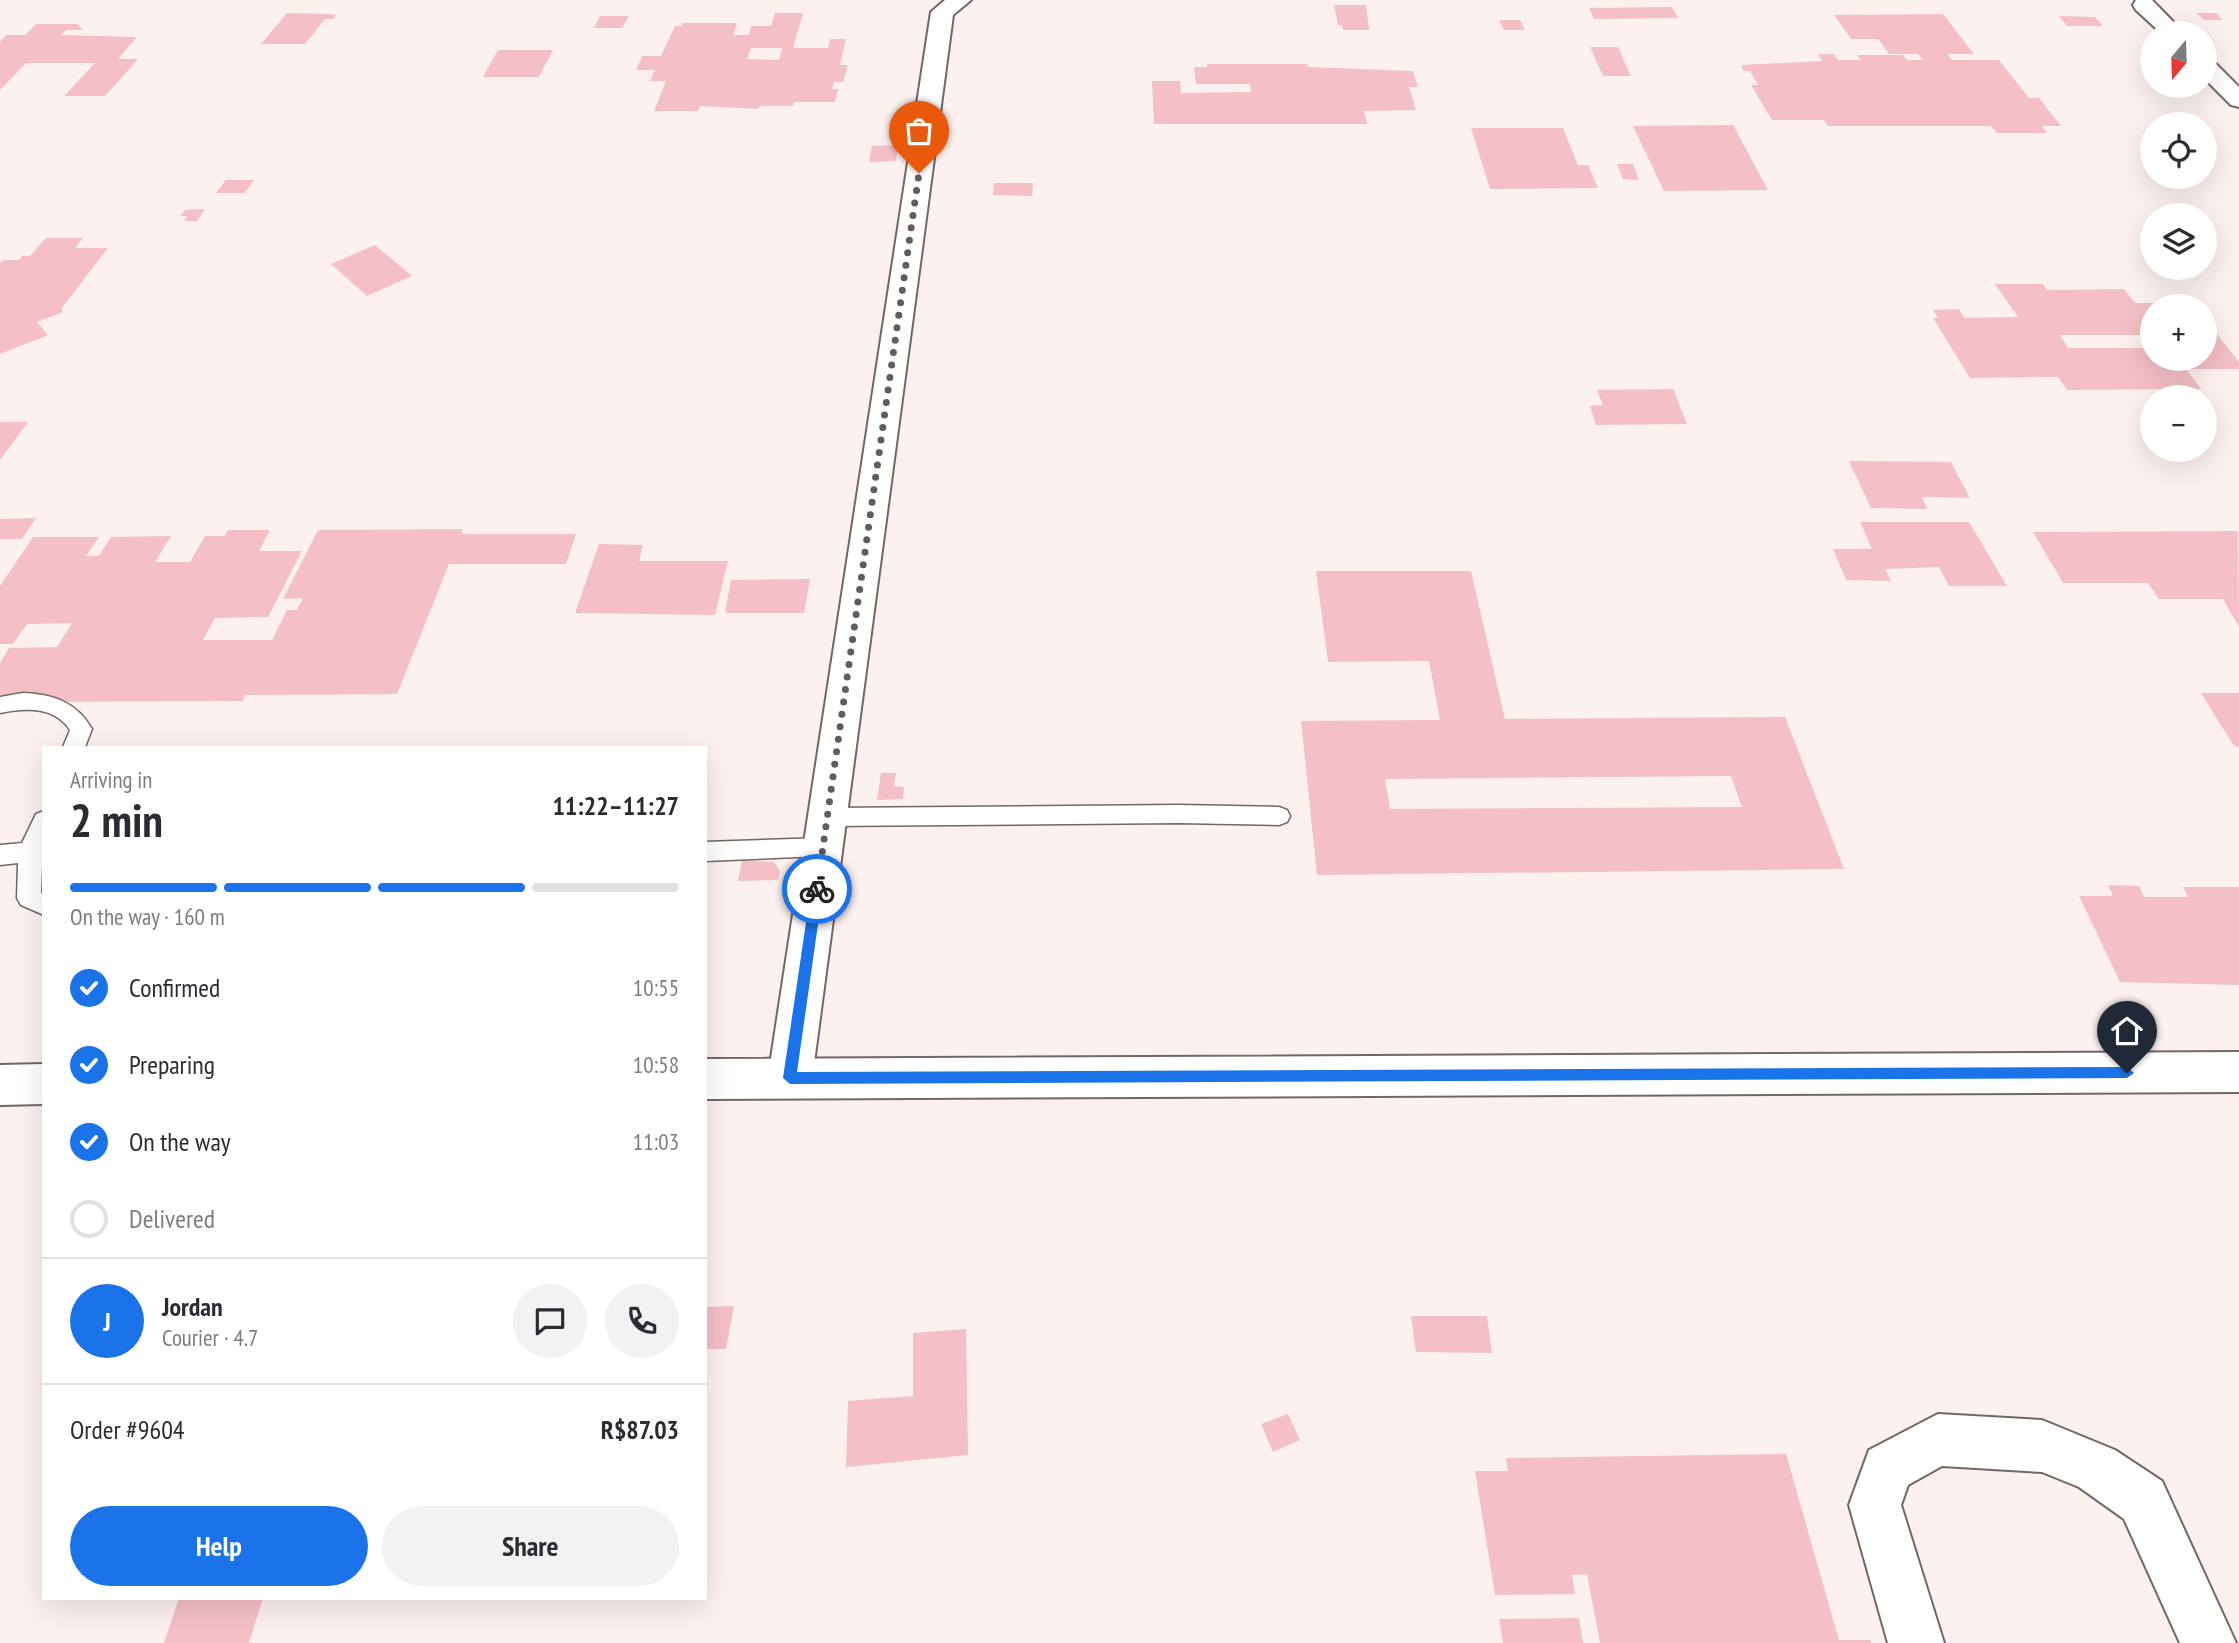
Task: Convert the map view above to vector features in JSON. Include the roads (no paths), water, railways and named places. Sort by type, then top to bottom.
[{"type":"street","points":[[2161,21],[2144,5],[2165,3],[2169,0]]},
{"type":"street","points":[[790,1078],[951,6]]},
{"type":"street","points":[[2217,78],[2239,100]]},
{"type":"street","points":[[707,1079],[2239,1072]]},
{"type":"street","points":[[0,1085],[42,1084]]},
{"type":"street","points":[[1916,1643],[1875,1505],[1888,1468],[1938,1440],[2042,1446],[2097,1468],[2143,1500],[2208,1643]]},
{"type":"lane","points":[[0,705],[10,702],[54,704],[76,717],[81,729],[74,746]]},
{"type":"lane","points":[[707,852],[826,832],[1179,814],[1279,816]]},
{"type":"lane","points":[[42,825],[30,852],[29,898],[42,904]]},
{"type":"lane","points":[[0,855],[30,852]]}]
